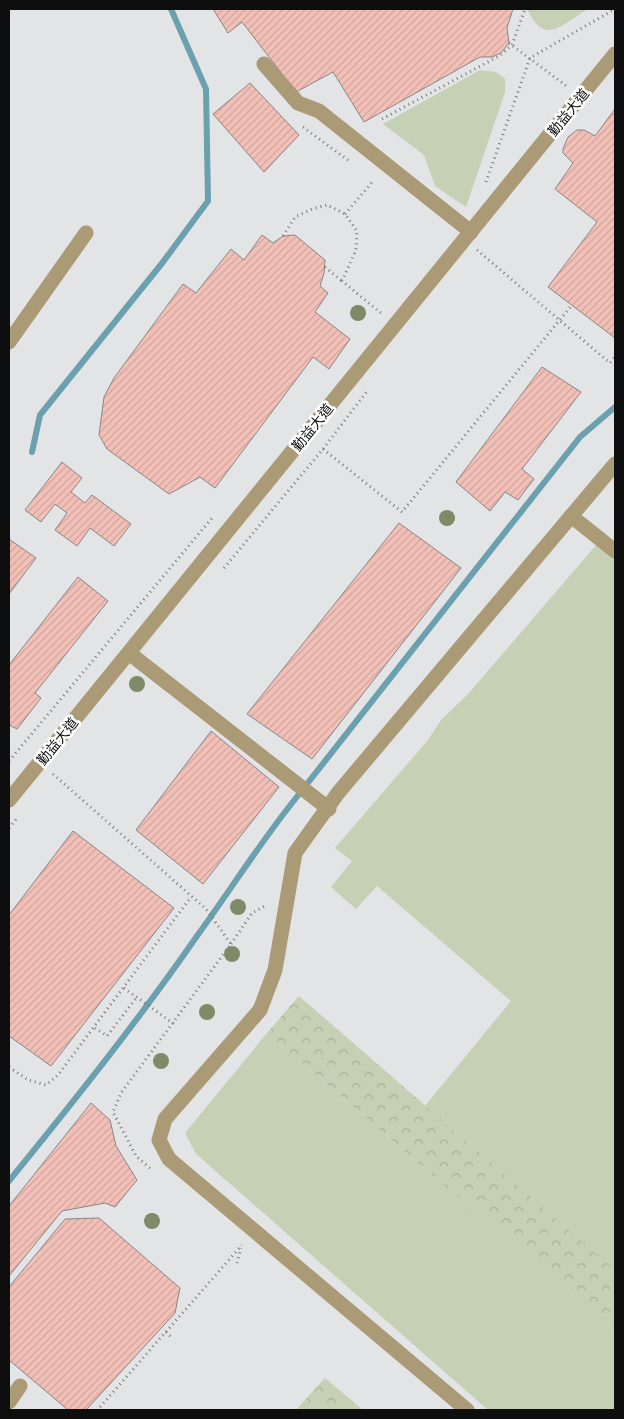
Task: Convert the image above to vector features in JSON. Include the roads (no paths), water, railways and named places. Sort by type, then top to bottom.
[{"type":"street","name":"勤益大道","points":[[9,800],[615,54]]},
{"type":"street","points":[[264,64],[298,103],[319,111],[471,232]]},
{"type":"street","points":[[9,342],[86,233]]},
{"type":"street","points":[[467,1410],[169,1159],[159,1140],[165,1119],[260,1010],[275,970],[295,853],[338,793],[615,464]]},
{"type":"street","points":[[570,516],[615,551]]},
{"type":"street","points":[[129,653],[328,809]]},
{"type":"street","points":[[9,1402],[20,1386]]},
{"type":"waterway","points":[[32,452],[40,415],[163,262],[208,201],[206,89],[171,9]]},
{"type":"waterway","points":[[9,1181],[129,1030],[292,803],[580,437],[615,407]]}]
